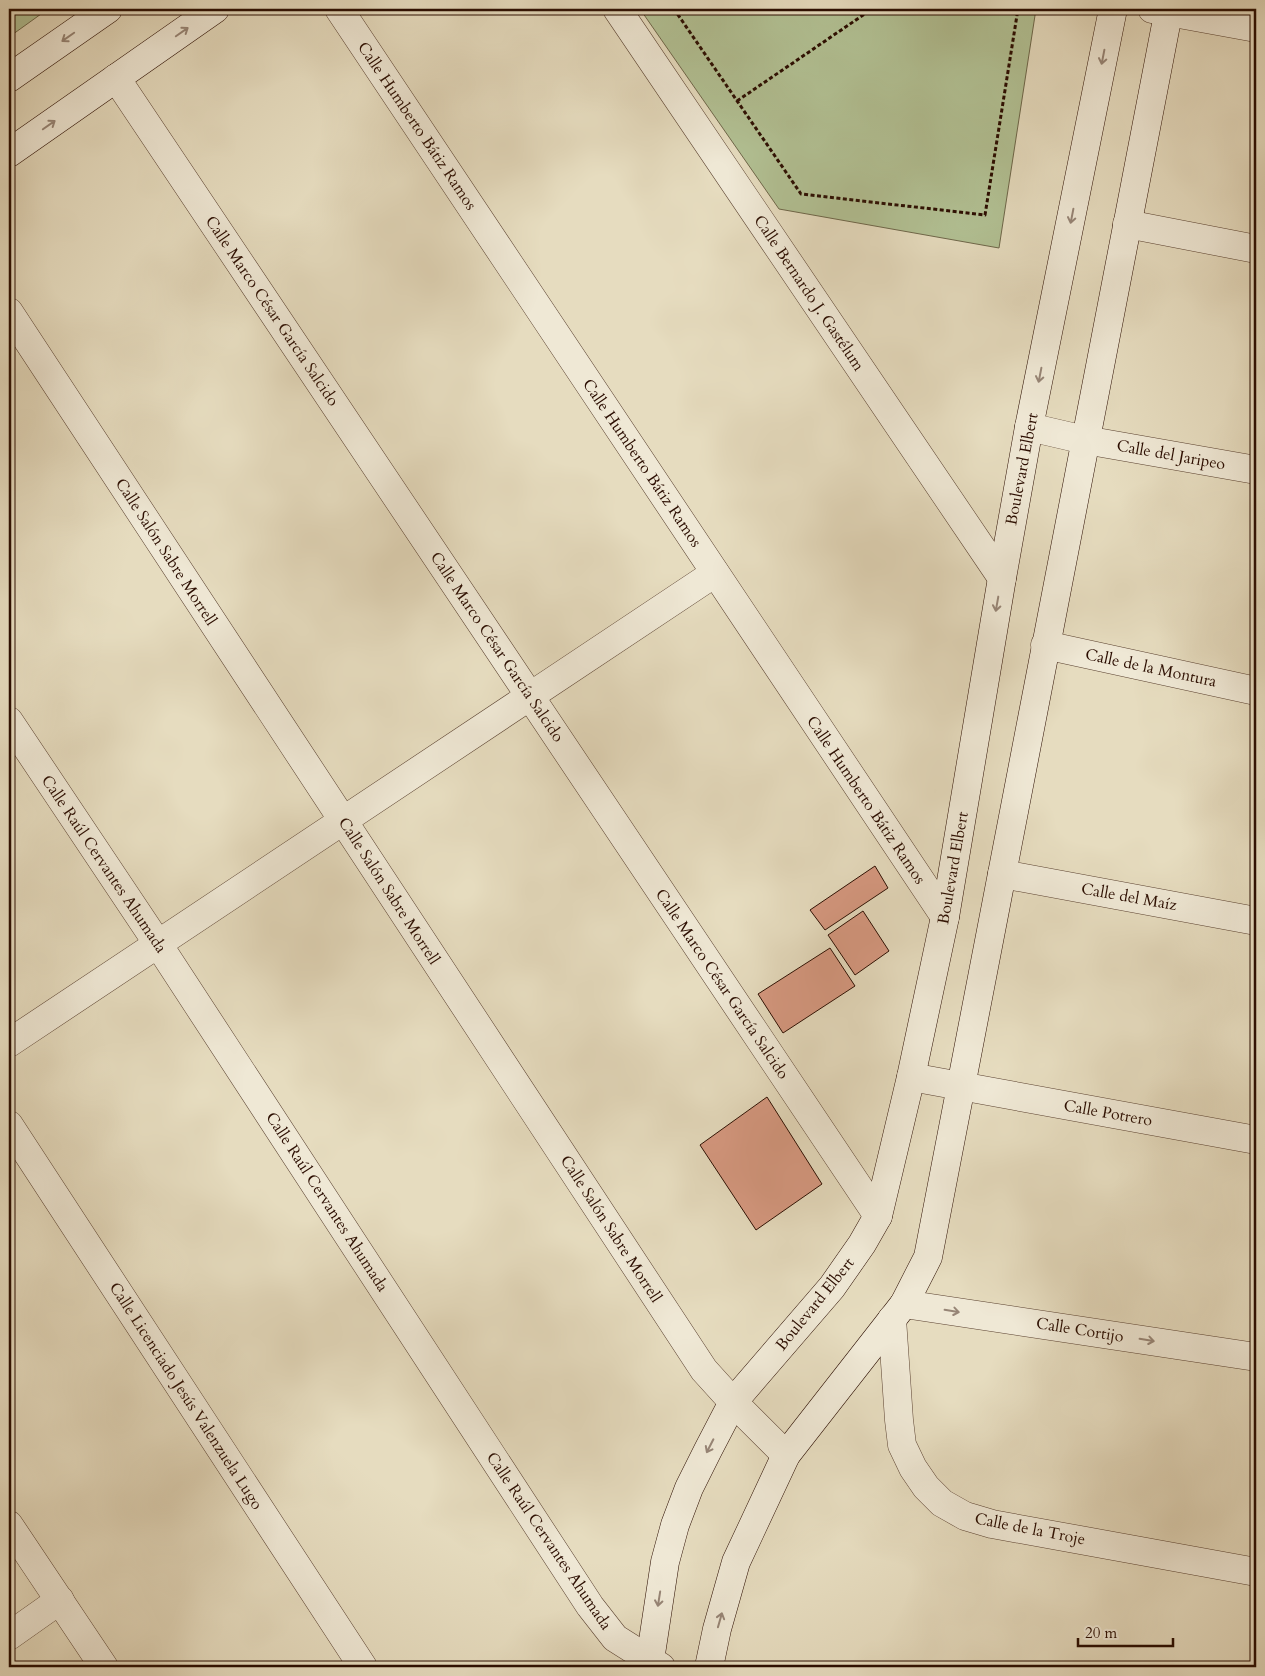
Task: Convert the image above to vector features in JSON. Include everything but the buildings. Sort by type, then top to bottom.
[{"type":"street","points":[[9,78],[108,9]]},
{"type":"street","points":[[9,153],[215,9]]},
{"type":"street","name":"Calle Humberto Bátiz Ramos","points":[[339,9],[945,917]]},
{"type":"street","name":"Calle Bernardo J. Gastélum","points":[[617,9],[1002,578]]},
{"type":"street","name":"Boulevard Elbert","points":[[653,1665],[665,1562],[675,1526],[689,1488],[732,1402],[832,1287],[862,1244],[878,1216],[911,1076],[945,917],[1029,427],[1113,9]]},
{"type":"street","points":[[709,1667],[717,1629],[736,1562],[786,1455],[898,1311],[928,1257],[1126,224],[1163,10],[1256,28]]},
{"type":"street","name":"Calle Marco César García Salcido","points":[[116,78],[878,1216]]},
{"type":"street","points":[[1126,224],[1256,249]]},
{"type":"street","name":"Calle Salón Sabre Morrell","points":[[9,312],[682,1339],[704,1370],[732,1402],[786,1455]]},
{"type":"street","name":"Calle del Jaripeo","points":[[1029,427],[1085,440],[1256,470]]},
{"type":"street","points":[[9,1044],[715,573]]},
{"type":"street","name":"Calle de la Montura","points":[[1045,645],[1256,690]]},
{"type":"street","name":"Calle Raúl Cervantes Ahumada","points":[[9,722],[158,944],[590,1606],[615,1638],[653,1665]]},
{"type":"street","name":"Calle del Maíz","points":[[1002,874],[1256,921]]},
{"type":"street","name":"Calle Potrero","points":[[911,1076],[1256,1140]]},
{"type":"street","name":"Calle Licenciado Jesús Valenzuela Lugo","points":[[9,1125],[363,1667]]},
{"type":"street","name":"Calle Cortijo","points":[[898,1311],[1256,1357]]},
{"type":"street","name":"Calle de la Troje","points":[[898,1311],[898,1420],[902,1445],[913,1468],[926,1487],[942,1503],[964,1516],[992,1524],[1256,1572]]},
{"type":"street","points":[[9,1525],[104,1667]]},
{"type":"street","points":[[9,1636],[60,1600]]},
{"type":"path","points":[[674,9],[801,194],[985,215],[1018,9]]},
{"type":"path","points":[[736,101],[872,9]]},
{"type":"green space","points":[[9,9],[48,9],[9,37]]},
{"type":"green space","points":[[640,9],[1036,9],[999,248],[779,209]]}]
